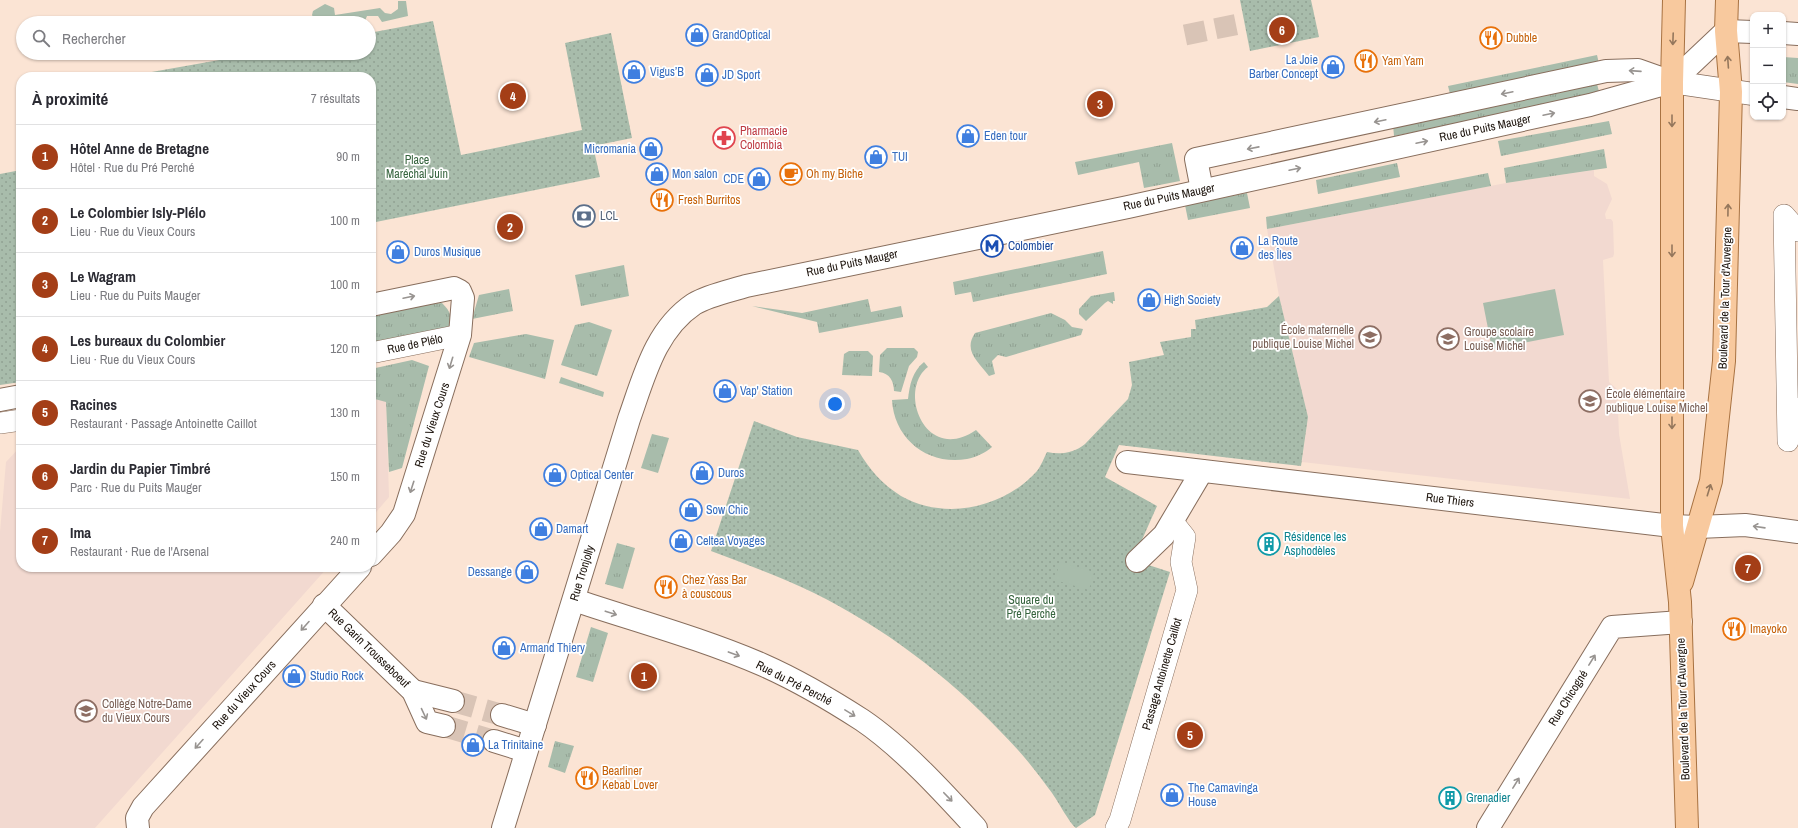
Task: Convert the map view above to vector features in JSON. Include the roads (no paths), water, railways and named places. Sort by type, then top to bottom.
[{"type":"main road","name":"Boulevard de la Tour d'Auvergne","points":[[1674,0],[1672,82],[1672,526],[1680,590],[1687,828]]},
{"type":"main road","name":"Boulevard de la Tour d'Auvergne","points":[[1680,590],[1711,481],[1724,361],[1731,92],[1726,31],[1727,0]]},
{"type":"street","name":"Rue du Puits Mauger","points":[[672,324],[695,304],[746,286],[1128,207],[1590,105],[1672,82],[1726,31]]},
{"type":"street","points":[[1726,31],[1750,32]]},
{"type":"street","points":[[1786,32],[1798,34]]},
{"type":"street","name":"Rue du Puits Mauger","points":[[1202,190],[1196,159],[1606,71],[1638,70],[1672,82],[1750,94]]},
{"type":"street","points":[[1786,97],[1798,99]]},
{"type":"street","points":[[1798,231],[1784,215],[1788,441],[1798,409]]},
{"type":"street","name":"Rue du Vieux Cours","points":[[376,304],[454,288],[460,291],[463,298],[460,335],[404,514],[391,533],[376,550]]},
{"type":"street","name":"Rue Tronjolly","points":[[503,828],[629,419],[650,362],[666,330],[672,324]]},
{"type":"street","name":"Rue de Plélo","points":[[376,352],[460,335]]},
{"type":"street","points":[[0,400],[16,397]]},
{"type":"street","points":[[0,423],[16,421]]},
{"type":"street","name":"Rue Thiers","points":[[1127,462],[1672,526],[1698,527],[1745,525],[1798,532]]},
{"type":"street","points":[[1137,561],[1156,544],[1173,522],[1202,471]]},
{"type":"street","name":"Passage Antoinette Caillot","points":[[1124,825],[1187,590],[1181,562],[1185,537],[1173,522]]},
{"type":"street","name":"Rue du Vieux Cours","points":[[138,828],[137,818],[143,807],[355,572]]},
{"type":"street","name":"Rue du Pré Perché","points":[[574,600],[764,665],[823,697],[863,721],[898,750],[947,796],[976,828]]},
{"type":"street","name":"Rue Garin Trousseboeuf","points":[[324,605],[413,691],[428,722],[444,726]]},
{"type":"street","name":"Rue Chicogné","points":[[1488,828],[1612,627],[1681,622]]},
{"type":"street","name":"Rue Garin Trousseboeuf","points":[[413,691],[452,701]]},
{"type":"street","points":[[502,715],[535,726]]},
{"type":"street","points":[[494,741],[526,751]]},
{"type":"tunnel","points":[[1185,35],[1244,23]]},
{"type":"tunnel","points":[[453,701],[502,715]]},
{"type":"tunnel","points":[[444,726],[494,741]]},
{"type":"place","name":"Jardin du Papier Timbré","points":[[1282,30]]},
{"type":"place","name":"GrandOptical","points":[[697,35]]},
{"type":"place","name":"Dubble","points":[[1491,38]]},
{"type":"place","name":"Yam Yam","points":[[1366,61]]},
{"type":"place","name":"La Joie Barber Concept","points":[[1333,67]]},
{"type":"place","name":"Vigus’B","points":[[634,72]]},
{"type":"place","name":"JD Sport","points":[[707,75]]},
{"type":"place","name":"Les bureaux du Colombier","points":[[513,96]]},
{"type":"place","name":"Le Wagram","points":[[1100,104]]},
{"type":"place","name":"Eden tour","points":[[968,136]]},
{"type":"place","name":"Pharmacie Colombia","points":[[724,138]]},
{"type":"place","name":"Micromania","points":[[651,149]]},
{"type":"place","name":"TUI","points":[[876,157]]},
{"type":"place","name":"Mon salon","points":[[657,174]]},
{"type":"place","name":"Oh my Biche","points":[[791,174]]},
{"type":"place","name":"CDE","points":[[759,179]]},
{"type":"place","name":"Fresh Burritos","points":[[662,200]]},
{"type":"place","name":"LCL","points":[[584,216]]},
{"type":"place","name":"Le Colombier Isly-Plélo","points":[[510,227]]},
{"type":"place","name":"Colombier","points":[[992,246]]},
{"type":"place","name":"La Route des Îles","points":[[1242,248]]},
{"type":"place","name":"Duros Musique","points":[[398,252]]},
{"type":"place","name":"High Society","points":[[1149,300]]},
{"type":"place","name":"École maternelle publique Louise Michel","points":[[1370,337]]},
{"type":"place","name":"Groupe scolaire Louise Michel","points":[[1448,339]]},
{"type":"place","name":"Vap' Station","points":[[725,391]]},
{"type":"place","name":"École élémentaire publique Louise Michel","points":[[1590,401]]},
{"type":"place","name":"Duros","points":[[702,473]]},
{"type":"place","name":"Optical Center","points":[[555,475]]},
{"type":"place","name":"Sow Chic","points":[[691,510]]},
{"type":"place","name":"Damart","points":[[541,529]]},
{"type":"place","name":"Celtea Voyages","points":[[681,541]]},
{"type":"place","name":"Résidence les Asphodèles","points":[[1269,544]]},
{"type":"place","name":"Ima","points":[[1748,568]]},
{"type":"place","name":"Dessange","points":[[527,572]]},
{"type":"place","name":"Chez Yass Bar à couscous","points":[[666,587]]},
{"type":"place","name":"Imayoko","points":[[1734,629]]},
{"type":"place","name":"Armand Thiery","points":[[504,648]]},
{"type":"place","name":"Studio Rock","points":[[294,676]]},
{"type":"place","name":"Hôtel Anne de Bretagne","points":[[644,676]]},
{"type":"place","name":"Collège Notre-Dame du Vieux Cours","points":[[86,711]]},
{"type":"place","name":"Racines","points":[[1190,735]]},
{"type":"place","name":"La Trinitaine","points":[[473,745]]},
{"type":"place","name":"Bearliner Kebab Lover","points":[[587,778]]},
{"type":"place","name":"The Camavinga House","points":[[1172,795]]},
{"type":"place","name":"Grenadier","points":[[1450,798]]},
{"type":"park label","name":"Place Maréchal Juin","points":[[417,167]]},
{"type":"park label","name":"Square du Pré Perché","points":[[1031,607]]}]
